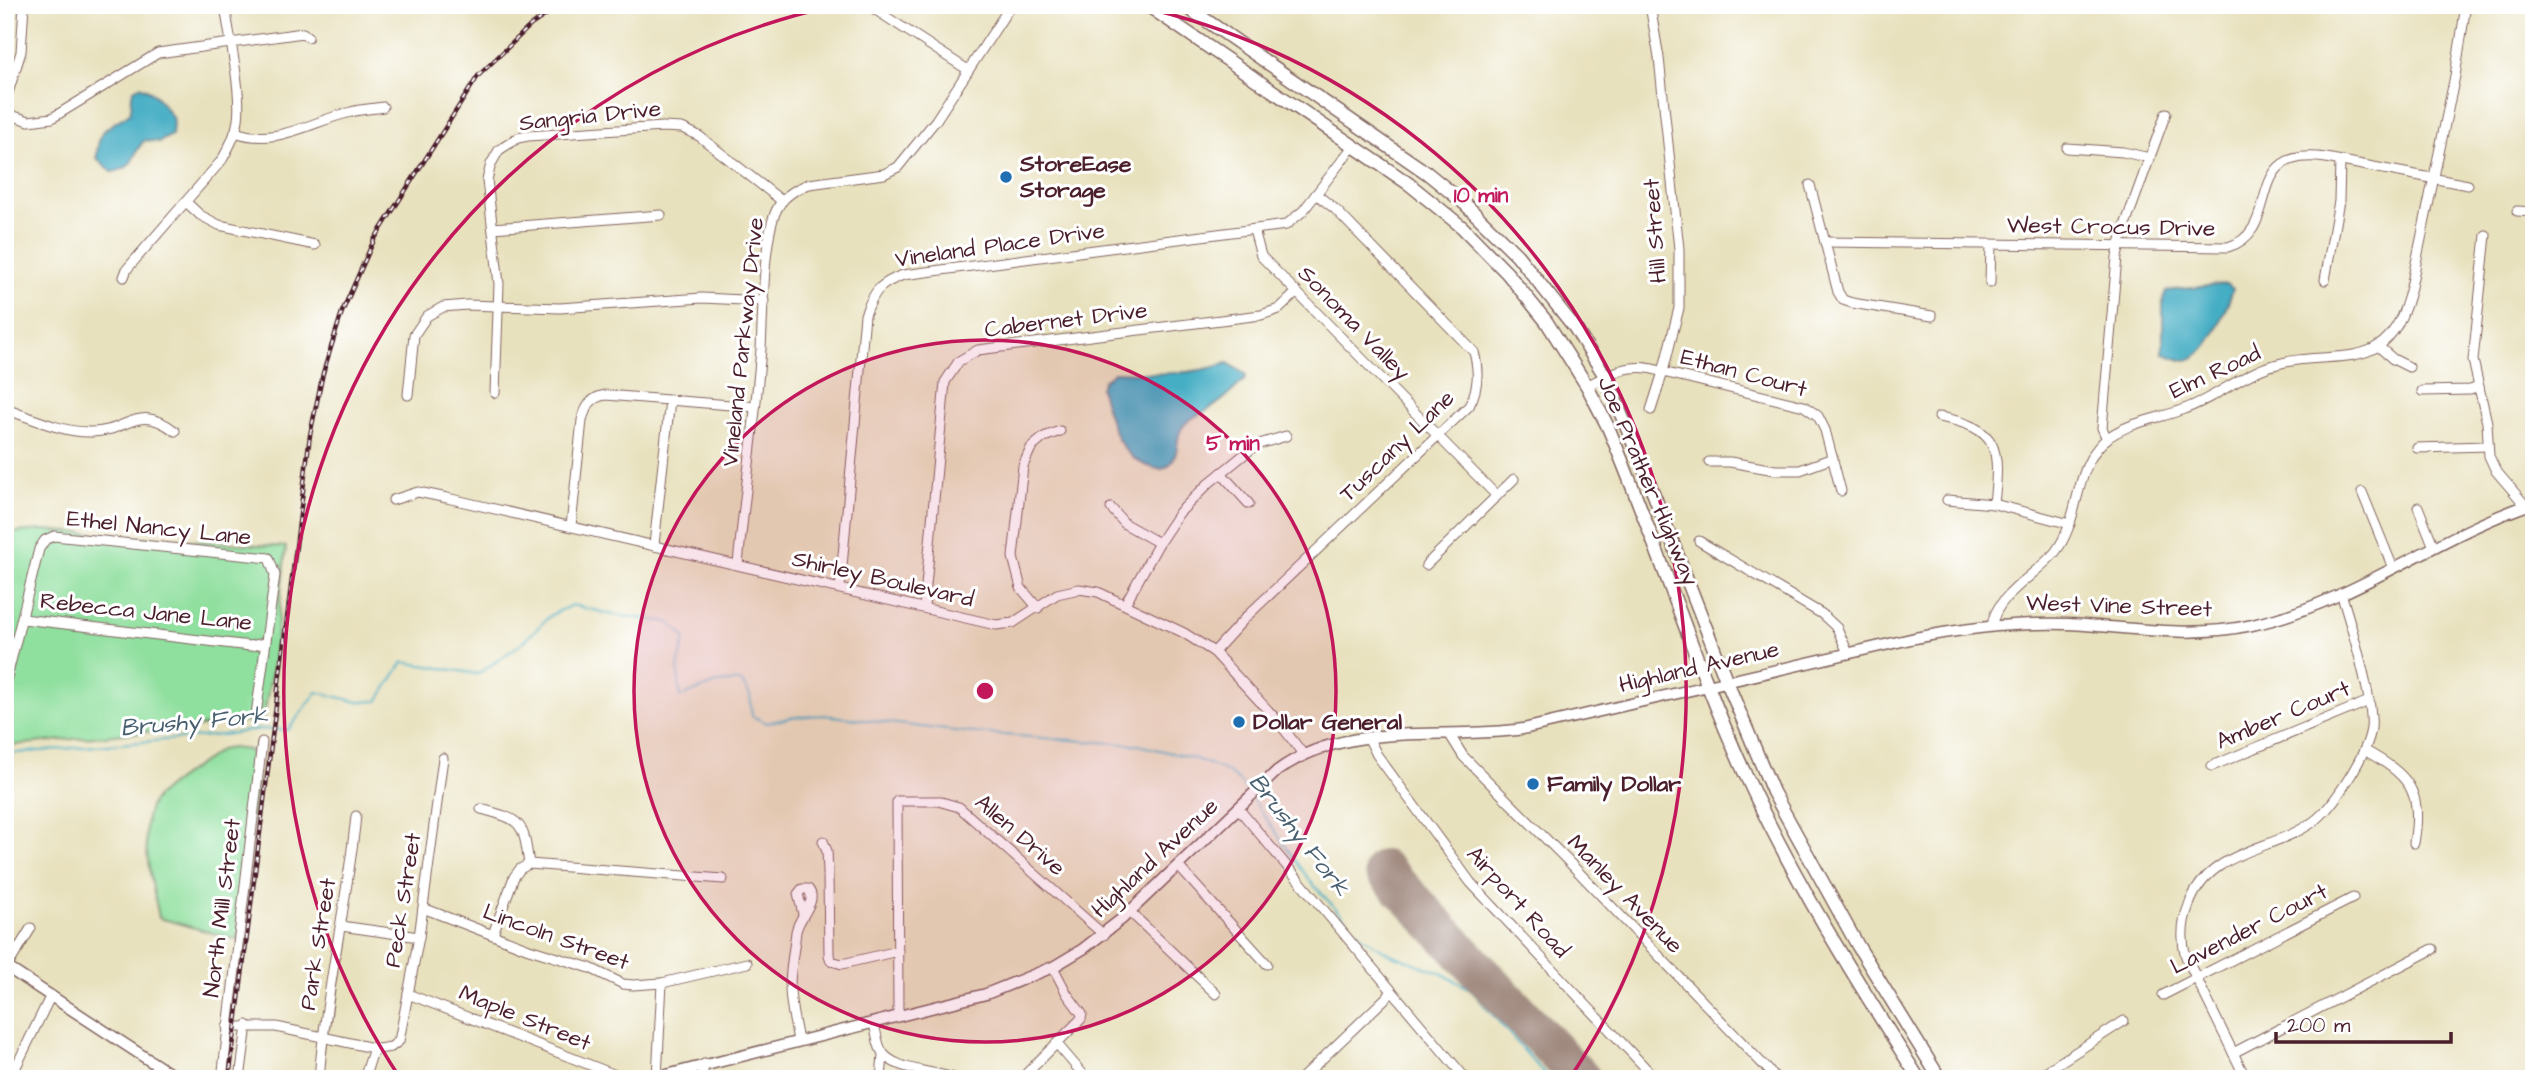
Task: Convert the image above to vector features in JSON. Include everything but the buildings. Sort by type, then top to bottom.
[{"type":"highway","name":"Joe Prather Highway","points":[[1147,5],[1429,198],[1493,257],[1546,321],[1587,386],[1621,457],[1708,686],[1746,775],[1793,870],[1852,974],[1919,1079]]},
{"type":"highway","name":"Joe Prather Highway","points":[[1184,5],[1427,173],[1464,203],[1492,228],[1547,290],[1575,328],[1605,376],[1758,760],[1788,821],[1858,946],[1940,1079]]},
{"type":"main road","name":"West Vine Street","points":[[1847,653],[1944,632],[2029,623],[2155,632],[2212,631],[2269,621],[2341,593],[2530,504]]},
{"type":"main road","name":"Highland Avenue","points":[[654,1078],[986,994],[1053,967],[1104,934],[1130,912],[1282,768],[1303,754],[1333,743],[1368,737],[1450,735],[1523,729],[1847,653]]},
{"type":"main road","points":[[6,966],[162,1074],[178,1079]]},
{"type":"street","points":[[5,102],[21,52],[24,5]]},
{"type":"street","points":[[124,277],[127,269],[222,160],[235,132],[239,117],[238,96],[225,5]]},
{"type":"street","points":[[868,5],[968,70]]},
{"type":"street","name":"Vineland Parkway Drive","points":[[738,564],[772,223],[782,201],[809,184],[884,174],[898,167],[936,120],[1011,5]]},
{"type":"street","name":"Hill Street","points":[[1650,5],[1659,58],[1679,248],[1679,308],[1663,372],[1650,410]]},
{"type":"street","points":[[2409,367],[2393,359],[2378,346],[2396,328],[2407,305],[2453,86],[2466,5]]},
{"type":"street","points":[[5,113],[29,121],[52,118],[158,53],[291,34],[303,33],[308,37]]},
{"type":"street","points":[[235,132],[252,138],[279,136],[352,111],[383,107]]},
{"type":"street","points":[[2107,439],[2102,428],[2119,246],[2166,113]]},
{"type":"street","name":"Sangria Drive","points":[[495,393],[499,284],[487,180],[491,164],[499,150],[518,138],[527,136],[682,128],[699,136],[782,201]]},
{"type":"street","name":"Vineland Place Drive","points":[[840,588],[865,314],[873,293],[887,281],[903,275],[1286,225],[1303,211],[1354,145]]},
{"type":"street","points":[[2067,148],[2123,152],[2150,158]]},
{"type":"street","name":"West Crocus Drive","points":[[1825,242],[2221,248],[2235,245],[2247,238],[2256,227],[2270,179],[2283,164],[2303,157],[2340,161],[2468,186]]},
{"type":"street","points":[[2325,280],[2339,201],[2340,161]]},
{"type":"street","points":[[1810,185],[1838,292],[1843,300],[1932,316]]},
{"type":"street","name":"Tuscany Lane","points":[[1214,652],[1247,616],[1469,406],[1475,395],[1478,366],[1474,352],[1335,209],[1316,194]]},
{"type":"street","points":[[186,202],[200,215],[219,225],[316,245]]},
{"type":"street","points":[[2517,211],[2534,212]]},
{"type":"street","points":[[493,228],[661,215]]},
{"type":"street","name":"Sonoma Valley","points":[[1254,230],[1261,256],[1497,496]]},
{"type":"street","points":[[2486,235],[2473,360],[2487,423],[2489,456],[2496,471],[2530,504]]},
{"type":"street","points":[[1990,283],[1991,244]]},
{"type":"street","name":"Cabernet Drive","points":[[924,607],[945,382],[959,361],[978,350],[1261,315],[1279,309],[1297,292]]},
{"type":"street","points":[[408,395],[412,341],[418,326],[436,310],[453,305],[560,308],[702,298],[764,301]]},
{"type":"street","name":"Elm Road","points":[[1992,626],[1995,612],[2059,548],[2070,524],[2086,468],[2097,449],[2107,439],[2122,430],[2193,406],[2270,366],[2298,360],[2354,356],[2378,346]]},
{"type":"street","points":[[1587,386],[1629,366],[1663,372]]},
{"type":"street","name":"Ethan Court","points":[[1663,372],[1804,406],[1818,416],[1825,430],[1841,491]]},
{"type":"street","points":[[2422,391],[2470,390],[2479,387]]},
{"type":"street","points":[[571,526],[581,429],[587,405],[596,397],[606,395],[755,407]]},
{"type":"street","points":[[654,545],[670,400]]},
{"type":"street","points":[[5,409],[84,432],[111,429],[148,418],[160,420],[175,431]]},
{"type":"street","points":[[1939,417],[1973,426],[1990,439],[1998,467],[1994,505]]},
{"type":"street","points":[[1038,607],[1021,588],[1013,557],[1023,466],[1031,448],[1044,437],[1060,431]]},
{"type":"street","points":[[1125,604],[1179,513],[1221,473],[1256,445],[1286,436]]},
{"type":"street","points":[[2417,448],[2488,446]]},
{"type":"street","points":[[1709,462],[1730,462],[1775,470],[1800,470],[1833,458]]},
{"type":"street","points":[[1221,473],[1249,505]]},
{"type":"street","points":[[1426,565],[1514,479]]},
{"type":"street","name":"Shirley Boulevard","points":[[393,500],[418,492],[996,625],[1013,623],[1057,594],[1079,589],[1098,592],[1184,633],[1214,652],[1277,720],[1303,754]]},
{"type":"street","points":[[2362,492],[2393,568]]},
{"type":"street","points":[[1947,500],[1994,505],[2070,524]]},
{"type":"street","points":[[2418,507],[2434,547]]},
{"type":"street","points":[[1111,508],[1125,524],[1159,543]]},
{"type":"street","name":"Ethel Nancy Lane","points":[[23,619],[39,549],[45,540],[54,536],[269,558],[275,575],[265,643]]},
{"type":"street","points":[[1699,541],[1828,618],[1837,628],[1847,653]]},
{"type":"street","points":[[2246,1079],[2184,950],[2183,927],[2189,902],[2203,879],[2232,858],[2315,820],[2327,809],[2364,750],[2371,730],[2369,701],[2341,593]]},
{"type":"street","points":[[5,685],[23,619]]},
{"type":"street","name":"Rebecca Jane Lane","points":[[23,619],[250,646],[265,643]]},
{"type":"street","points":[[256,715],[265,643]]},
{"type":"street","name":"Amber Court","points":[[2211,766],[2280,735],[2369,701]]},
{"type":"street","name":"Manley Avenue","points":[[1450,735],[1463,755],[1777,1079]]},
{"type":"street","name":"Airport Road","points":[[1368,737],[1377,755],[1466,877],[1656,1079]]},
{"type":"street","name":"North Mill Street","points":[[222,1079],[262,742]]},
{"type":"street","points":[[2364,750],[2399,772],[2412,787],[2415,800],[2414,843]]},
{"type":"street","name":"Peck Street","points":[[374,1048],[391,1047],[401,1037],[419,937],[443,758]]},
{"type":"street","name":"Allen Drive","points":[[898,951],[897,801],[938,801],[959,807],[1104,934]]},
{"type":"street","points":[[1241,805],[1466,1079]]},
{"type":"street","points":[[481,810],[508,816],[519,824],[530,864]]},
{"type":"street","name":"Park Street","points":[[319,1079],[356,816]]},
{"type":"street","points":[[823,841],[828,864],[831,961],[848,964],[898,951],[898,1017]]},
{"type":"street","points":[[493,934],[514,877],[520,869],[530,864],[723,879]]},
{"type":"street","points":[[1179,867],[1267,964]]},
{"type":"street","name":"Lavender Court","points":[[2163,995],[2353,898]]},
{"type":"street","name":"Lincoln Street","points":[[423,908],[529,950],[590,968],[623,984],[662,983],[747,963]]},
{"type":"street","points":[[1130,912],[1216,994]]},
{"type":"street","points":[[798,1041],[790,986],[796,933],[803,914]]},
{"type":"street","points":[[341,926],[419,937]]},
{"type":"street","points":[[6,966],[31,928]]},
{"type":"street","points":[[2233,1054],[2433,949]]},
{"type":"street","points":[[1021,1079],[1081,1019],[1082,1014],[1053,967]]},
{"type":"street","points":[[654,1078],[662,983]]},
{"type":"street","points":[[1303,1078],[1392,992]]},
{"type":"street","name":"Maple Street","points":[[408,994],[626,1079]]},
{"type":"street","points":[[10,1079],[51,995]]},
{"type":"street","points":[[2034,1079],[2124,1021]]},
{"type":"street","points":[[874,1023],[883,1054],[881,1079]]},
{"type":"street","points":[[240,1079],[247,1026]]},
{"type":"street","points":[[228,1027],[276,1027],[374,1048],[364,1079]]},
{"type":"street","points":[[1057,1044],[1087,1079]]},
{"type":"street","points":[[883,1054],[901,1065],[957,1079]]},
{"type":"street","points":[[702,1079],[704,1064]]},
{"type":"street","points":[[298,1079],[319,1079]]},
{"type":"green space","points":[[42,530],[286,547],[274,659],[263,720],[5,746],[5,537],[7,533]]},
{"type":"green space","points":[[220,750],[249,750],[257,776],[238,940],[159,918],[146,841],[146,825],[154,800],[175,781]]},
{"type":"water","points":[[140,86],[155,95],[173,119],[172,135],[159,142],[145,140],[130,164],[112,172],[97,158],[99,140],[105,129],[130,113],[132,94]]},
{"type":"water","points":[[2226,284],[2233,289],[2230,298],[2215,332],[2201,352],[2184,360],[2163,353],[2163,299],[2166,291]]},
{"type":"water","points":[[1228,363],[1246,375],[1245,379],[1213,407],[1185,424],[1168,466],[1161,469],[1139,462],[1122,446],[1111,424],[1100,388],[1104,380],[1114,372],[1186,372]]},
{"type":"waterway","name":"Brushy Fork","points":[[5,754],[222,735],[260,729],[288,730],[317,692],[358,702],[378,701],[403,662],[478,674],[521,644],[551,615],[572,605],[614,615],[669,622],[685,638],[678,668],[680,697],[717,683],[741,681],[750,695],[752,716],[767,723],[793,717],[824,715],[963,732],[1138,745],[1193,758],[1226,771],[1248,792]]},
{"type":"waterway","name":"Brushy Fork","points":[[1253,800],[1310,881],[1361,936],[1390,954],[1441,973],[1470,989],[1549,1079]]},
{"type":"runway","points":[[1384,870],[1581,1079]]},
{"type":"railway","points":[[229,1079],[310,435],[323,373],[342,312],[374,240],[478,76],[531,25],[561,5]]},
{"type":"place","name":"StoreEase Storage","points":[[1006,177]]},
{"type":"place","name":"Dollar General","points":[[1239,722]]},
{"type":"place","name":"Family Dollar","points":[[1533,784]]}]
